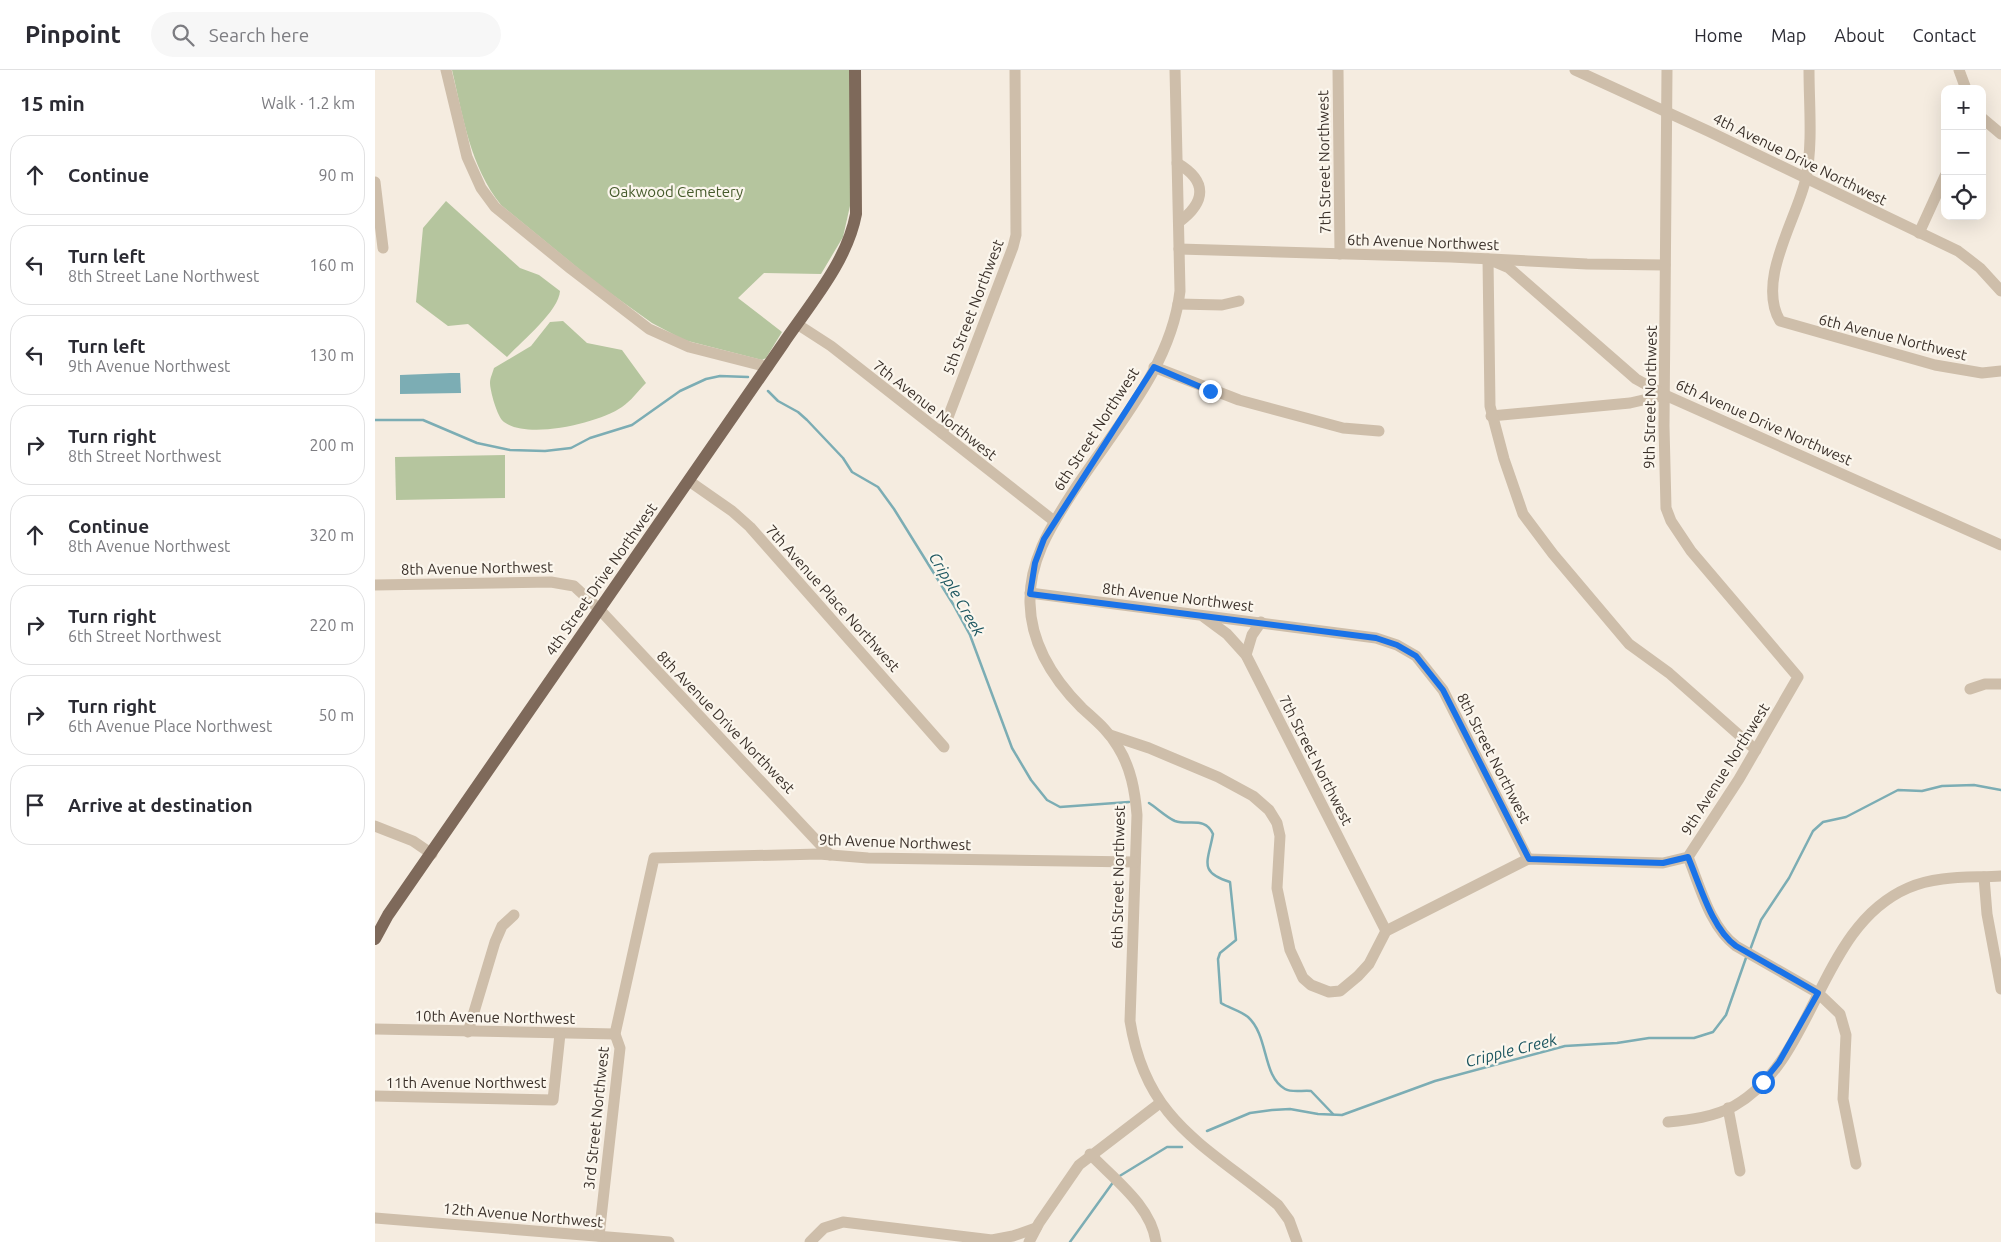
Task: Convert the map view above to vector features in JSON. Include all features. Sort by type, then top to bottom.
[{"type":"main road","name":"4th Street Drive Northwest","points":[[375,939],[388,915],[768,367],[844,251],[851,236],[856,214],[855,70]]},
{"type":"street","points":[[446,70],[471,168],[481,188],[495,207],[649,329],[680,344],[768,367]]},
{"type":"street","name":"5th Street Northwest","points":[[942,432],[1016,236],[1015,70]]},
{"type":"street","name":"6th Street Northwest","points":[[1175,70],[1179,222],[1178,304],[1169,339],[1154,367],[1054,521],[1037,556],[1030,594],[1034,633],[1047,665],[1067,693],[1110,735],[1125,760],[1133,784],[1137,815],[1130,1021],[1139,1061],[1150,1087],[1160,1103],[1180,1126],[1278,1205],[1289,1220],[1297,1242]]},
{"type":"street","name":"7th Street Northwest","points":[[1338,70],[1340,254]]},
{"type":"street","name":"4th Avenue Drive Northwest","points":[[1575,70],[1806,178],[1969,258],[2001,291]]},
{"type":"street","name":"9th Street Northwest","points":[[1667,70],[1664,498],[1671,521],[1691,552],[1798,676]]},
{"type":"street","points":[[1806,178],[1808,161],[1809,70]]},
{"type":"street","points":[[1959,70],[1965,85]]},
{"type":"street","points":[[1986,121],[2001,134]]},
{"type":"street","points":[[1177,163],[1190,171],[1199,182],[1200,196],[1192,212],[1179,222]]},
{"type":"street","name":"6th Avenue Northwest","points":[[1806,178],[1776,266],[1773,303],[1780,321],[1935,365],[1982,374],[2001,372]]},
{"type":"street","points":[[375,182],[383,248]]},
{"type":"street","points":[[1919,233],[1941,185]]},
{"type":"street","name":"6th Avenue Northwest","points":[[1179,249],[1587,264],[1665,265]]},
{"type":"street","points":[[1488,259],[1491,416],[1520,508],[1534,531],[1629,644],[1669,673],[1756,750]]},
{"type":"street","name":"6th Avenue Drive Northwest","points":[[1488,259],[1509,268],[1636,378],[1665,395],[2001,545]]},
{"type":"street","points":[[1178,304],[1222,304],[1239,301]]},
{"type":"street","name":"7th Avenue Northwest","points":[[797,324],[825,342],[1054,521]]},
{"type":"street","points":[[1154,367],[1239,400],[1343,428],[1379,431]]},
{"type":"street","points":[[1491,416],[1630,403],[1665,395]]},
{"type":"street","name":"7th Avenue Place Northwest","points":[[689,480],[732,511],[750,527],[944,747]]},
{"type":"street","name":"8th Avenue Northwest","points":[[375,585],[560,582],[575,586],[600,610]]},
{"type":"street","name":"8th Avenue Northwest","points":[[1030,594],[1376,638],[1409,651]]},
{"type":"street","name":"8th Avenue Drive Northwest","points":[[600,610],[830,855]]},
{"type":"street","name":"7th Street Northwest","points":[[1203,616],[1227,634],[1246,655],[1386,931]]},
{"type":"street","points":[[1246,655],[1252,635],[1261,622]]},
{"type":"street","name":"8th Street Northwest","points":[[1409,651],[1424,664],[1449,699],[1529,859]]},
{"type":"street","name":"9th Avenue Northwest","points":[[1386,931],[1529,859],[1663,863],[1688,857],[1756,750],[1798,676]]},
{"type":"street","points":[[1970,689],[1985,684],[2001,684]]},
{"type":"street","points":[[1110,735],[1149,748],[1218,777],[1262,802],[1277,823],[1280,836],[1279,903],[1285,934],[1297,970],[1311,985],[1329,992],[1340,991],[1352,982],[1369,964],[1386,931]]},
{"type":"street","points":[[375,826],[413,841],[432,854]]},
{"type":"street","name":"9th Avenue Northwest","points":[[654,858],[773,854],[868,858],[1135,862]]},
{"type":"street","points":[[1688,857],[1718,926],[1726,937],[1744,950],[1818,993],[1840,1014],[1845,1027],[1843,1099],[1856,1164]]},
{"type":"street","name":"3rd Street Northwest","points":[[599,1236],[620,1048],[615,1034],[654,858]]},
{"type":"street","points":[[1668,1122],[1702,1117],[1729,1108],[1754,1090],[1775,1068],[1854,934],[1885,901],[1924,882],[1949,878],[2001,876]]},
{"type":"street","points":[[1984,877],[1987,914],[2001,989]]},
{"type":"street","points":[[468,1032],[495,942],[502,926],[514,915]]},
{"type":"street","name":"10th Avenue Northwest","points":[[375,1029],[615,1034]]},
{"type":"street","name":"11th Avenue Northwest","points":[[375,1096],[553,1100],[560,1034]]},
{"type":"street","points":[[1029,1242],[1036,1228],[1077,1167],[1091,1154],[1160,1103]]},
{"type":"street","points":[[1729,1108],[1740,1172]]},
{"type":"street","points":[[1091,1154],[1147,1214],[1155,1230],[1156,1242]]},
{"type":"street","name":"12th Avenue Northwest","points":[[375,1218],[669,1242]]},
{"type":"street","points":[[810,1242],[824,1228],[843,1222],[993,1240],[1013,1236],[1036,1228]]},
{"type":"green space","name":"Oakwood Cemetery","points":[[452,70],[851,70],[852,197],[843,237],[821,274],[764,273],[738,298],[782,332],[766,358],[762,360],[684,340],[652,323],[596,283],[501,205],[490,190],[475,158],[464,123]]},
{"type":"green space","points":[[446,201],[520,268],[539,275],[560,291],[558,299],[546,317],[507,357],[468,324],[448,326],[416,302],[423,228]]},
{"type":"green space","points":[[563,321],[587,343],[622,350],[646,383],[622,407],[597,419],[581,424],[529,430],[504,422],[496,409],[490,386],[494,368],[531,346],[550,322]]},
{"type":"green space","points":[[505,455],[505,498],[396,500],[395,457]]},
{"type":"water","points":[[460,373],[461,393],[400,394],[400,375]]},
{"type":"waterway","name":"Cripple Creek","points":[[375,420],[423,420],[477,443],[510,450],[545,451],[571,448],[590,438],[632,425],[680,391],[706,379],[720,376],[748,377]]},
{"type":"waterway","name":"Cripple Creek","points":[[768,391],[778,401],[798,412],[807,420],[843,458],[852,472],[878,487],[894,509],[970,635],[1012,748],[1031,780],[1047,800],[1060,807],[1129,802]]},
{"type":"waterway","name":"Cripple Creek","points":[[1750,950],[1761,920],[1789,878],[1813,831],[1823,822],[1846,817],[1898,790],[1922,791],[1942,786],[1974,785],[2001,790]]},
{"type":"waterway","name":"Cripple Creek","points":[[1149,803],[1175,821],[1206,825],[1213,834],[1208,859],[1209,870],[1230,882],[1236,940],[1220,953],[1218,959],[1221,1003],[1245,1015],[1255,1025],[1272,1075],[1278,1083],[1288,1090],[1311,1091],[1333,1114]]},
{"type":"waterway","name":"Cripple Creek","points":[[1207,1131],[1250,1113],[1272,1110],[1290,1109],[1318,1114],[1342,1115],[1435,1081],[1565,1046],[1617,1043],[1649,1038],[1694,1038],[1713,1032],[1726,1015],[1747,955]]},
{"type":"waterway","points":[[1118,1177],[1167,1147],[1182,1147]]},
{"type":"waterway","points":[[1070,1242],[1114,1181]]},
{"type":"route","points":[[1210,391],[1154,367],[1044,539],[1032,574],[1030,594],[1045,594],[1376,638],[1409,651],[1434,676],[1449,699],[1529,859],[1670,863],[1688,857],[1721,932],[1736,946],[1818,993],[1779,1062],[1763,1082]]}]
